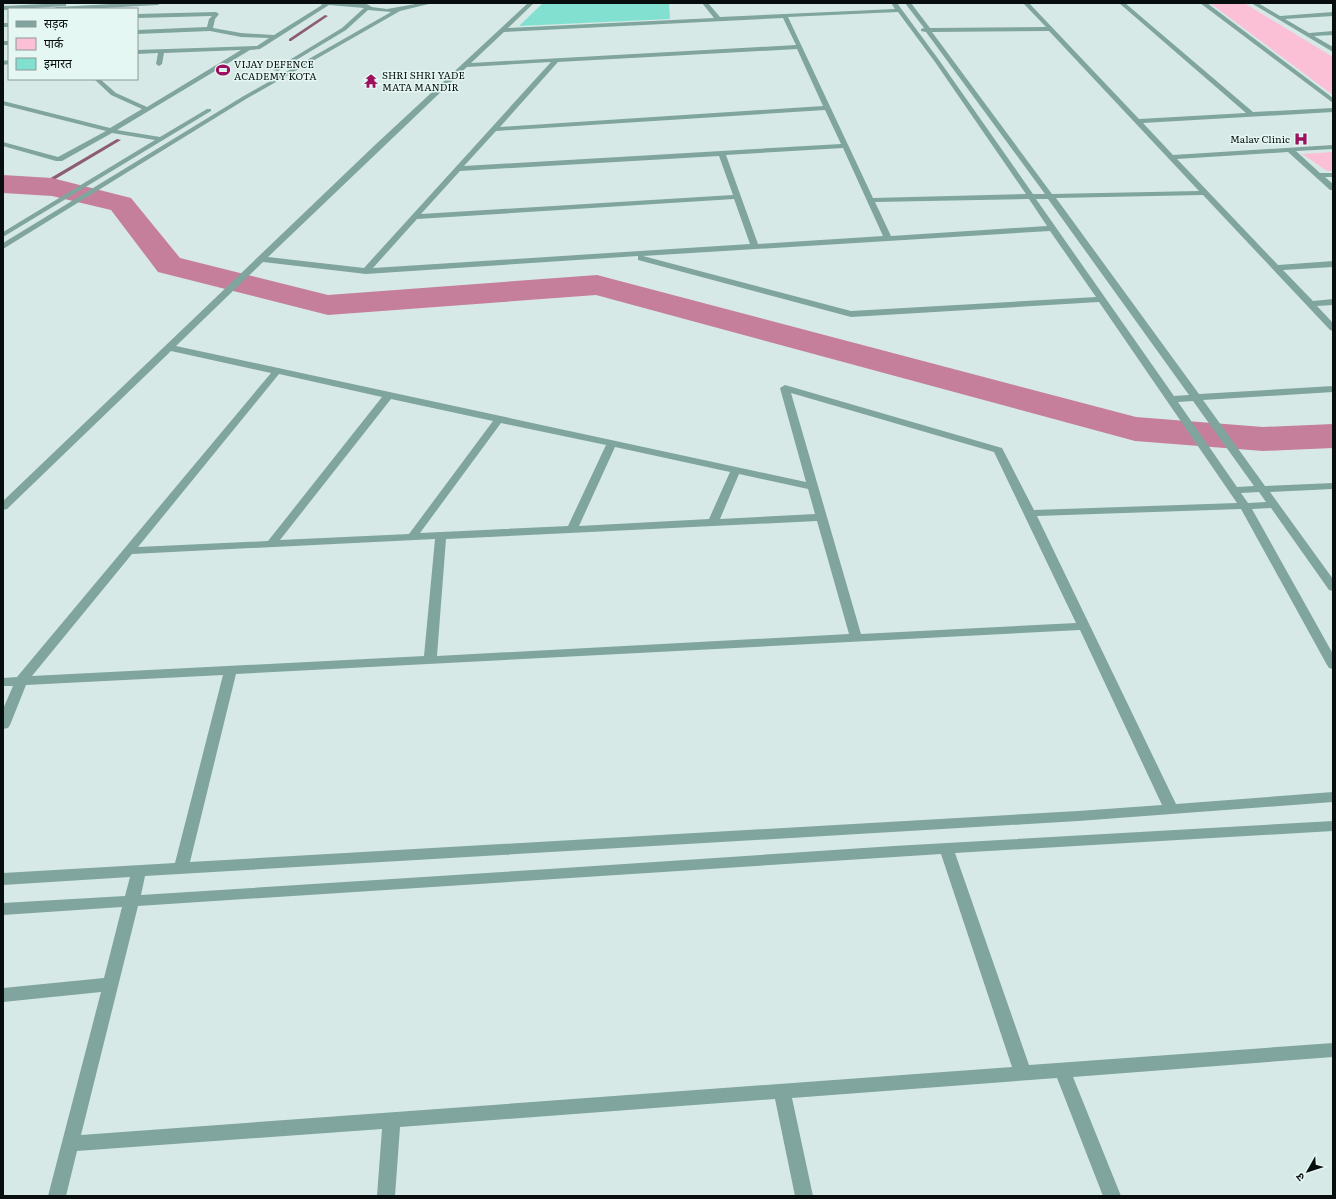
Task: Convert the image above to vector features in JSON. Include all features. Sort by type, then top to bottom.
[{"type":"street","points":[[3,8],[94,3]]},
{"type":"street","points":[[59,6],[106,8],[158,3]]},
{"type":"street","points":[[322,3],[364,5],[381,10],[398,10]]},
{"type":"street","points":[[138,52],[258,48],[329,3]]},
{"type":"street","points":[[3,248],[244,98],[398,10],[418,4],[430,3]]},
{"type":"street","points":[[3,507],[531,3]]},
{"type":"street","points":[[705,3],[718,19]]},
{"type":"street","points":[[894,3],[1245,506],[1333,665]]},
{"type":"street","points":[[908,3],[1050,196],[1333,587]]},
{"type":"street","points":[[1026,3],[1031,3]]},
{"type":"street","points":[[1026,3],[1333,328]]},
{"type":"street","points":[[1122,3],[1252,115]]},
{"type":"street","points":[[1203,3],[1333,101]]},
{"type":"street","points":[[1254,3],[1333,50]]},
{"type":"street","points":[[271,73],[344,29],[364,5]]},
{"type":"street","points":[[502,30],[900,10]]},
{"type":"street","points":[[138,16],[216,14],[212,20],[210,29]]},
{"type":"street","points":[[1279,18],[1333,14]]},
{"type":"street","points":[[785,16],[888,239]]},
{"type":"street","points":[[914,30],[1050,28]]},
{"type":"street","points":[[138,32],[210,29],[241,35],[276,37]]},
{"type":"street","points":[[1307,35],[1333,33]]},
{"type":"street","points":[[465,65],[800,47]]},
{"type":"street","points":[[3,144],[59,158],[112,130],[248,49]]},
{"type":"street","points":[[159,64],[161,51]]},
{"type":"street","points":[[366,271],[556,60]]},
{"type":"street","points":[[98,80],[124,101],[147,109]]},
{"type":"street","points":[[3,103],[112,130],[162,139]]},
{"type":"street","points":[[3,235],[218,105]]},
{"type":"street","points":[[494,129],[828,108]]},
{"type":"street","points":[[1138,122],[1333,110]]},
{"type":"street","points":[[458,170],[845,146]]},
{"type":"street","points":[[1171,157],[1333,147]]},
{"type":"street","points":[[1290,150],[1333,188]]},
{"type":"street","points":[[722,154],[755,247]]},
{"type":"street","points":[[1319,175],[1333,175]]},
{"type":"street","points":[[870,200],[1205,193]]},
{"type":"street","points":[[414,217],[737,197]]},
{"type":"street","points":[[259,261],[366,271],[1052,228]]},
{"type":"street","points":[[3,235],[21,236]]},
{"type":"street","points":[[630,255],[851,314],[1101,299]]},
{"type":"street","points":[[1276,268],[1333,264]]},
{"type":"street","points":[[1310,304],[1333,302]]},
{"type":"street","points":[[170,348],[813,487]]},
{"type":"street","points":[[3,725],[21,681],[277,371]]},
{"type":"street","points":[[856,638],[785,388],[998,450],[1030,513],[1171,809]]},
{"type":"street","points":[[1173,402],[1333,389]]},
{"type":"street","points":[[271,544],[389,395]]},
{"type":"street","points":[[412,537],[499,419]]},
{"type":"street","points":[[572,529],[612,444]]},
{"type":"street","points":[[714,522],[736,470]]},
{"type":"street","points":[[1231,485],[1262,489],[1333,486]]},
{"type":"street","points":[[1030,513],[1273,505]]},
{"type":"street","points":[[129,551],[821,517]]},
{"type":"street","points":[[430,660],[441,535]]},
{"type":"street","points":[[3,682],[1084,626]]},
{"type":"street","points":[[181,869],[231,670]]},
{"type":"street","points":[[3,879],[1171,809],[1333,797]]},
{"type":"street","points":[[3,909],[549,875],[946,848],[1333,826]]},
{"type":"street","points":[[946,848],[1023,1073]]},
{"type":"street","points":[[57,1196],[139,872]]},
{"type":"street","points":[[3,994],[111,984]]},
{"type":"street","points":[[70,1144],[1333,1050]]},
{"type":"street","points":[[1062,1070],[1112,1196]]},
{"type":"street","points":[[782,1091],[804,1196]]},
{"type":"street","points":[[386,1196],[392,1120]]},
{"type":"green space","points":[[1210,3],[1244,3],[1333,57],[1333,95]]},
{"type":"green space","points":[[1333,152],[1333,171],[1327,171],[1302,154]]},
{"type":"building","points":[[543,3],[669,3],[670,19],[519,26]]},
{"type":"waterway","points":[[290,40],[326,16]]},
{"type":"waterway","points":[[40,186],[119,140]]},
{"type":"waterway","points":[[3,184],[52,187],[121,204],[169,265],[328,305],[597,285],[1135,429],[1263,439],[1333,436]]},
{"type":"place","name":"VIJAY DEFENCE ACADEMY KOTA","points":[[223,70]]},
{"type":"place","name":"SHRI SHRI YADE MATA MANDIR","points":[[371,81]]},
{"type":"place","name":"Malav Clinic","points":[[1301,139]]}]
